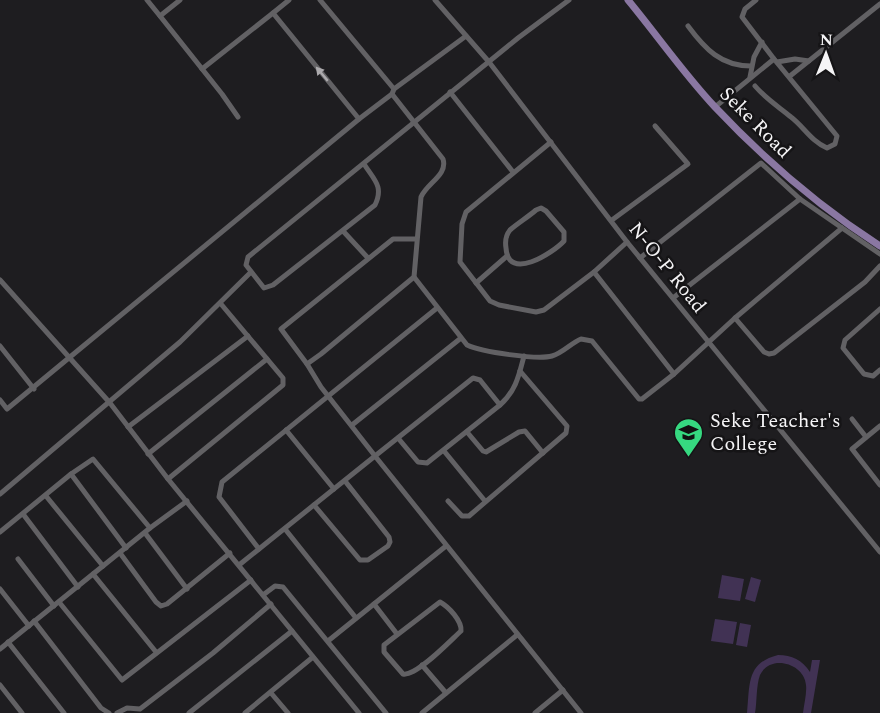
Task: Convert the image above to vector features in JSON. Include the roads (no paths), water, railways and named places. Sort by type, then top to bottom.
[{"type":"main road","name":"Seke Road","points":[[628,0],[715,107],[818,202],[880,246]]},
{"type":"street","points":[[147,0],[238,117]]},
{"type":"street","points":[[160,16],[180,0]]},
{"type":"street","points":[[202,69],[289,0]]},
{"type":"street","points":[[320,0],[393,92],[445,163],[443,171],[427,187],[421,197],[414,277],[467,345],[524,356],[551,356],[581,339],[592,341],[639,399],[642,399],[842,228]]},
{"type":"street","name":"N-O-P Road","points":[[435,0],[489,62],[627,242],[880,552]]},
{"type":"street","points":[[364,164],[379,186],[379,196],[375,205],[270,287],[264,288],[246,265],[248,256],[450,92],[569,0]]},
{"type":"street","points":[[755,86],[770,101],[793,118],[818,144],[831,147],[838,140],[742,17],[745,9],[756,0]]},
{"type":"street","points":[[790,76],[880,4]]},
{"type":"street","points":[[273,13],[359,119]]},
{"type":"street","points":[[688,26],[700,42],[719,59],[728,64],[751,66]]},
{"type":"street","points":[[0,400],[8,409],[34,389],[359,119],[466,36]]},
{"type":"street","points":[[750,78],[751,66],[762,42]]},
{"type":"street","points":[[715,107],[775,60],[809,61]]},
{"type":"street","points":[[450,92],[513,172]]},
{"type":"street","points":[[612,220],[688,164],[655,126]]},
{"type":"street","points":[[551,142],[469,208],[463,218],[460,262],[490,301],[496,305],[536,312],[547,308],[594,272],[627,242]]},
{"type":"street","points":[[640,258],[761,163],[800,199],[880,254]]},
{"type":"street","points":[[673,298],[800,199]]},
{"type":"street","points":[[538,209],[546,211],[564,232],[565,238],[562,243],[533,262],[520,264],[507,256],[505,243],[509,232],[538,209]]},
{"type":"street","points":[[343,231],[368,258]]},
{"type":"street","points":[[416,239],[393,239],[280,329],[307,364],[321,387],[375,456],[581,713]]},
{"type":"street","points":[[476,283],[507,256]]},
{"type":"street","points":[[735,318],[764,352],[774,353],[865,282],[880,266]]},
{"type":"street","points":[[0,494],[68,435],[110,403],[221,304],[251,272]]},
{"type":"street","points":[[594,272],[674,374]]},
{"type":"street","points":[[307,364],[414,277]]},
{"type":"street","points":[[0,280],[110,403],[148,454],[356,712]]},
{"type":"street","points":[[168,479],[284,385],[282,378],[221,304]]},
{"type":"street","points":[[259,549],[219,497],[223,480],[438,308]]},
{"type":"street","points":[[880,309],[845,340],[843,348],[864,374],[873,376],[880,370]]},
{"type":"street","points":[[128,427],[248,336]]},
{"type":"street","points":[[352,425],[461,338]]},
{"type":"street","points":[[1,349],[34,389]]},
{"type":"street","points":[[398,438],[421,463],[428,463],[510,396],[524,356]]},
{"type":"street","points":[[148,454],[267,359]]},
{"type":"street","points":[[448,501],[463,517],[469,516],[566,434],[567,426],[520,371]]},
{"type":"street","points":[[239,565],[473,378],[480,380],[500,405]]},
{"type":"street","points":[[852,419],[866,437]]},
{"type":"street","points":[[879,428],[852,449],[880,485]]},
{"type":"street","points":[[286,430],[334,489]]},
{"type":"street","points":[[467,432],[486,452],[519,432],[525,431],[543,453]]},
{"type":"street","points":[[444,451],[485,501]]},
{"type":"street","points":[[0,532],[71,474],[91,459],[95,459],[147,530],[186,589]]},
{"type":"street","points":[[71,474],[126,548]]},
{"type":"street","points":[[314,505],[360,560],[368,560],[388,546],[389,537],[345,481]]},
{"type":"street","points":[[46,496],[103,566]]},
{"type":"street","points":[[0,649],[147,530],[187,501]]},
{"type":"street","points":[[23,514],[78,586]]},
{"type":"street","points":[[285,529],[356,618]]},
{"type":"street","points":[[328,641],[446,546]]},
{"type":"street","points":[[120,553],[159,605],[167,604],[230,553]]},
{"type":"street","points":[[18,559],[122,680],[251,580]]},
{"type":"street","points":[[93,574],[156,652]]},
{"type":"street","points":[[263,595],[275,586],[283,587],[386,713]]},
{"type":"street","points":[[0,590],[29,626]]},
{"type":"street","points":[[436,603],[442,603],[461,624],[461,631],[422,665],[405,675],[384,652],[384,645],[436,603]]},
{"type":"street","points":[[117,713],[127,708],[140,709],[213,653],[271,604]]},
{"type":"street","points":[[374,604],[397,634]]},
{"type":"street","points":[[34,621],[101,708],[109,713]]},
{"type":"street","points":[[189,713],[292,631]]},
{"type":"street","points":[[422,713],[517,635]]},
{"type":"street","points":[[8,642],[64,713]]},
{"type":"street","points":[[245,713],[313,657]]},
{"type":"street","points":[[422,665],[446,693]]},
{"type":"street","points":[[1,690],[22,713]]},
{"type":"street","points":[[535,713],[563,690]]},
{"type":"street","points":[[271,693],[288,713]]},
{"type":"place","name":"Seke Teacher's College","points":[[689,458]]}]
